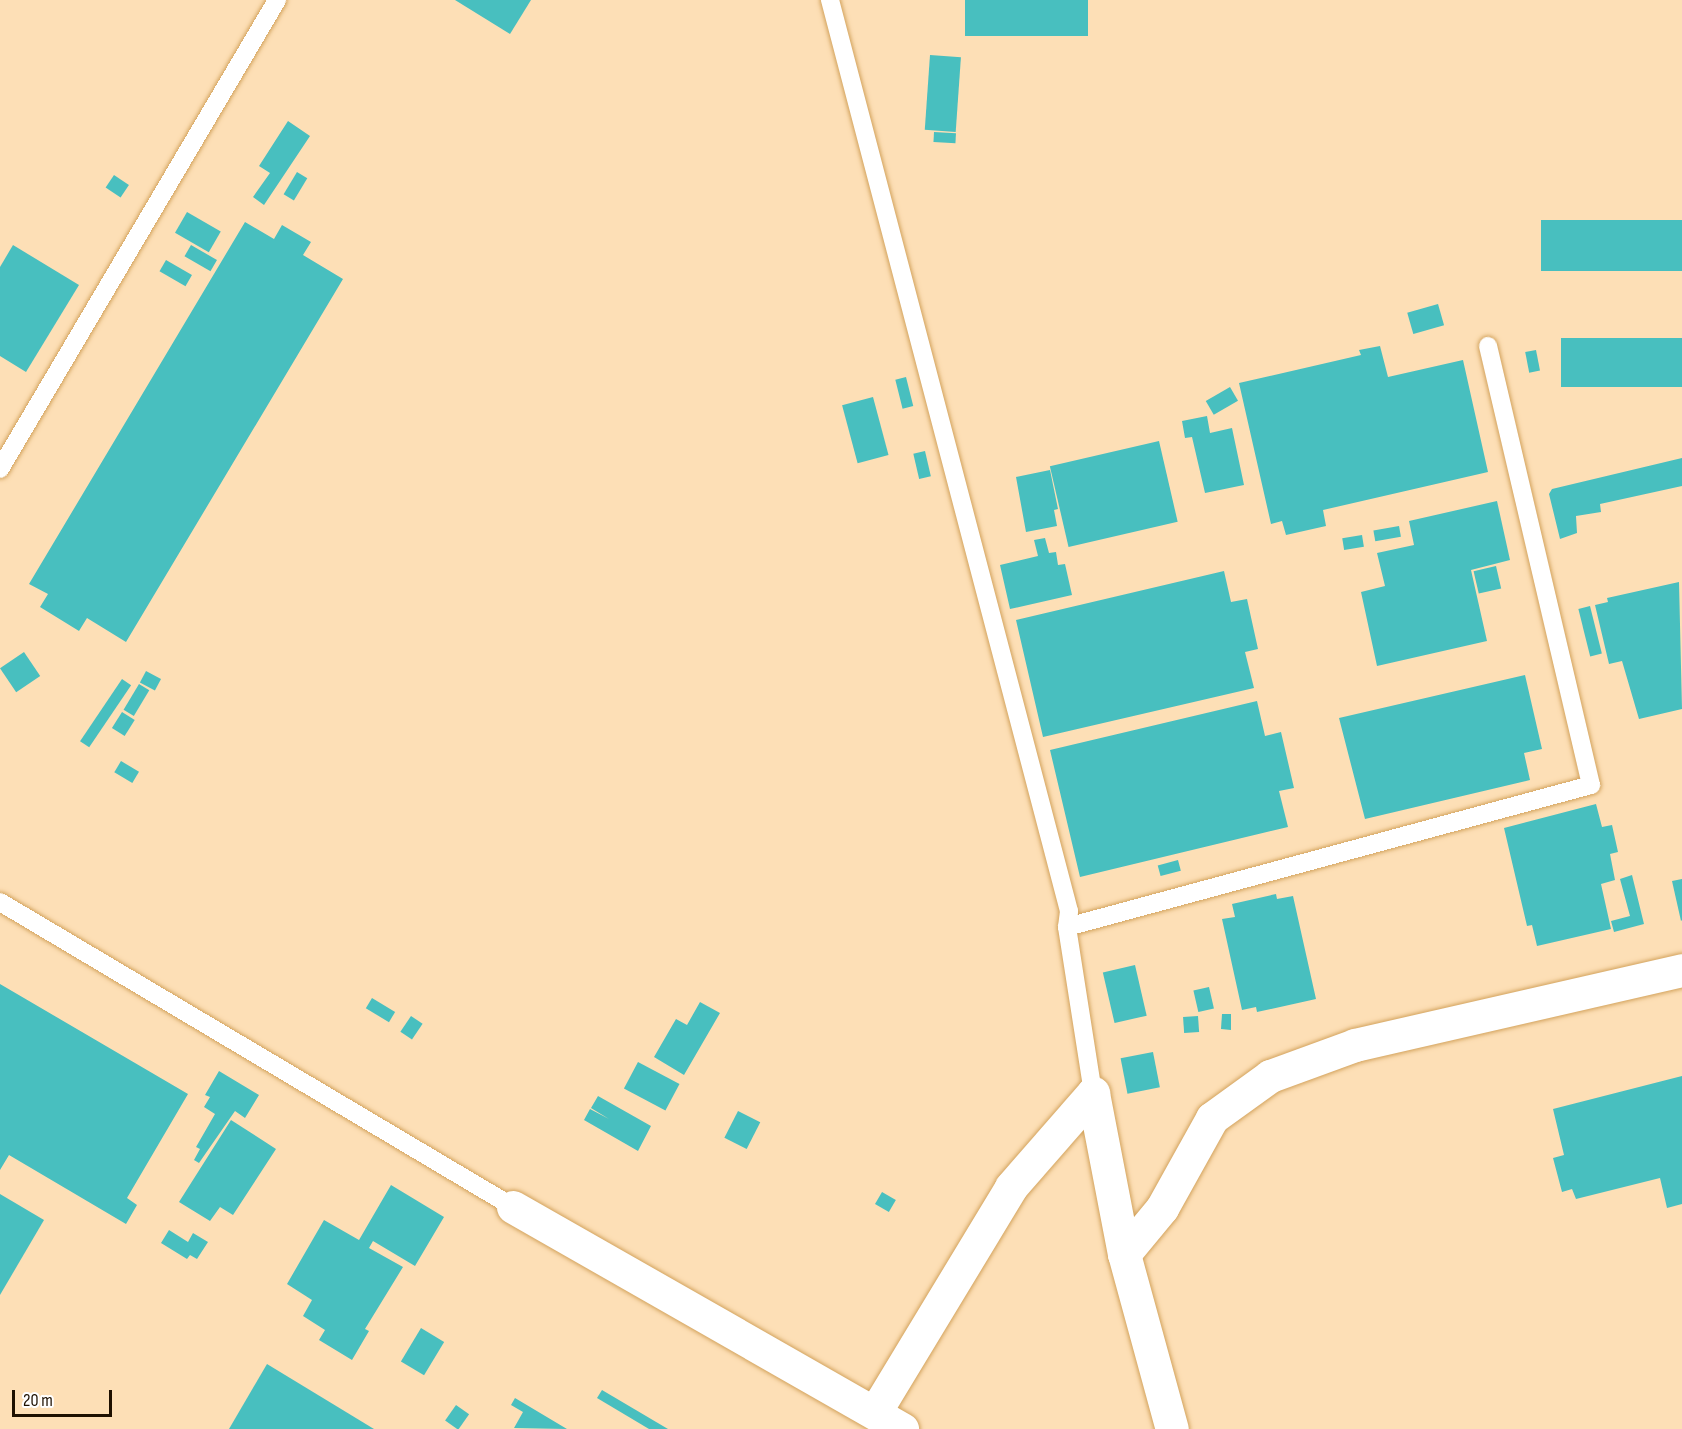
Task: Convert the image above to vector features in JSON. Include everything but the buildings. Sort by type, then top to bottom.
[{"type":"street","points":[[1124,1254],[1162,1208],[1212,1118],[1270,1076],[1355,1045],[1682,970]]},
{"type":"street","points":[[875,1412],[1011,1187],[1093,1093]]},
{"type":"street","points":[[1093,1093],[1124,1254],[1172,1429]]},
{"type":"street","points":[[513,1207],[902,1429]]},
{"type":"lane","points":[[0,469],[277,0]]},
{"type":"lane","points":[[830,0],[1069,911],[1067,927],[1093,1093]]},
{"type":"lane","points":[[1067,927],[1592,785],[1488,346]]},
{"type":"lane","points":[[0,902],[513,1207]]}]
